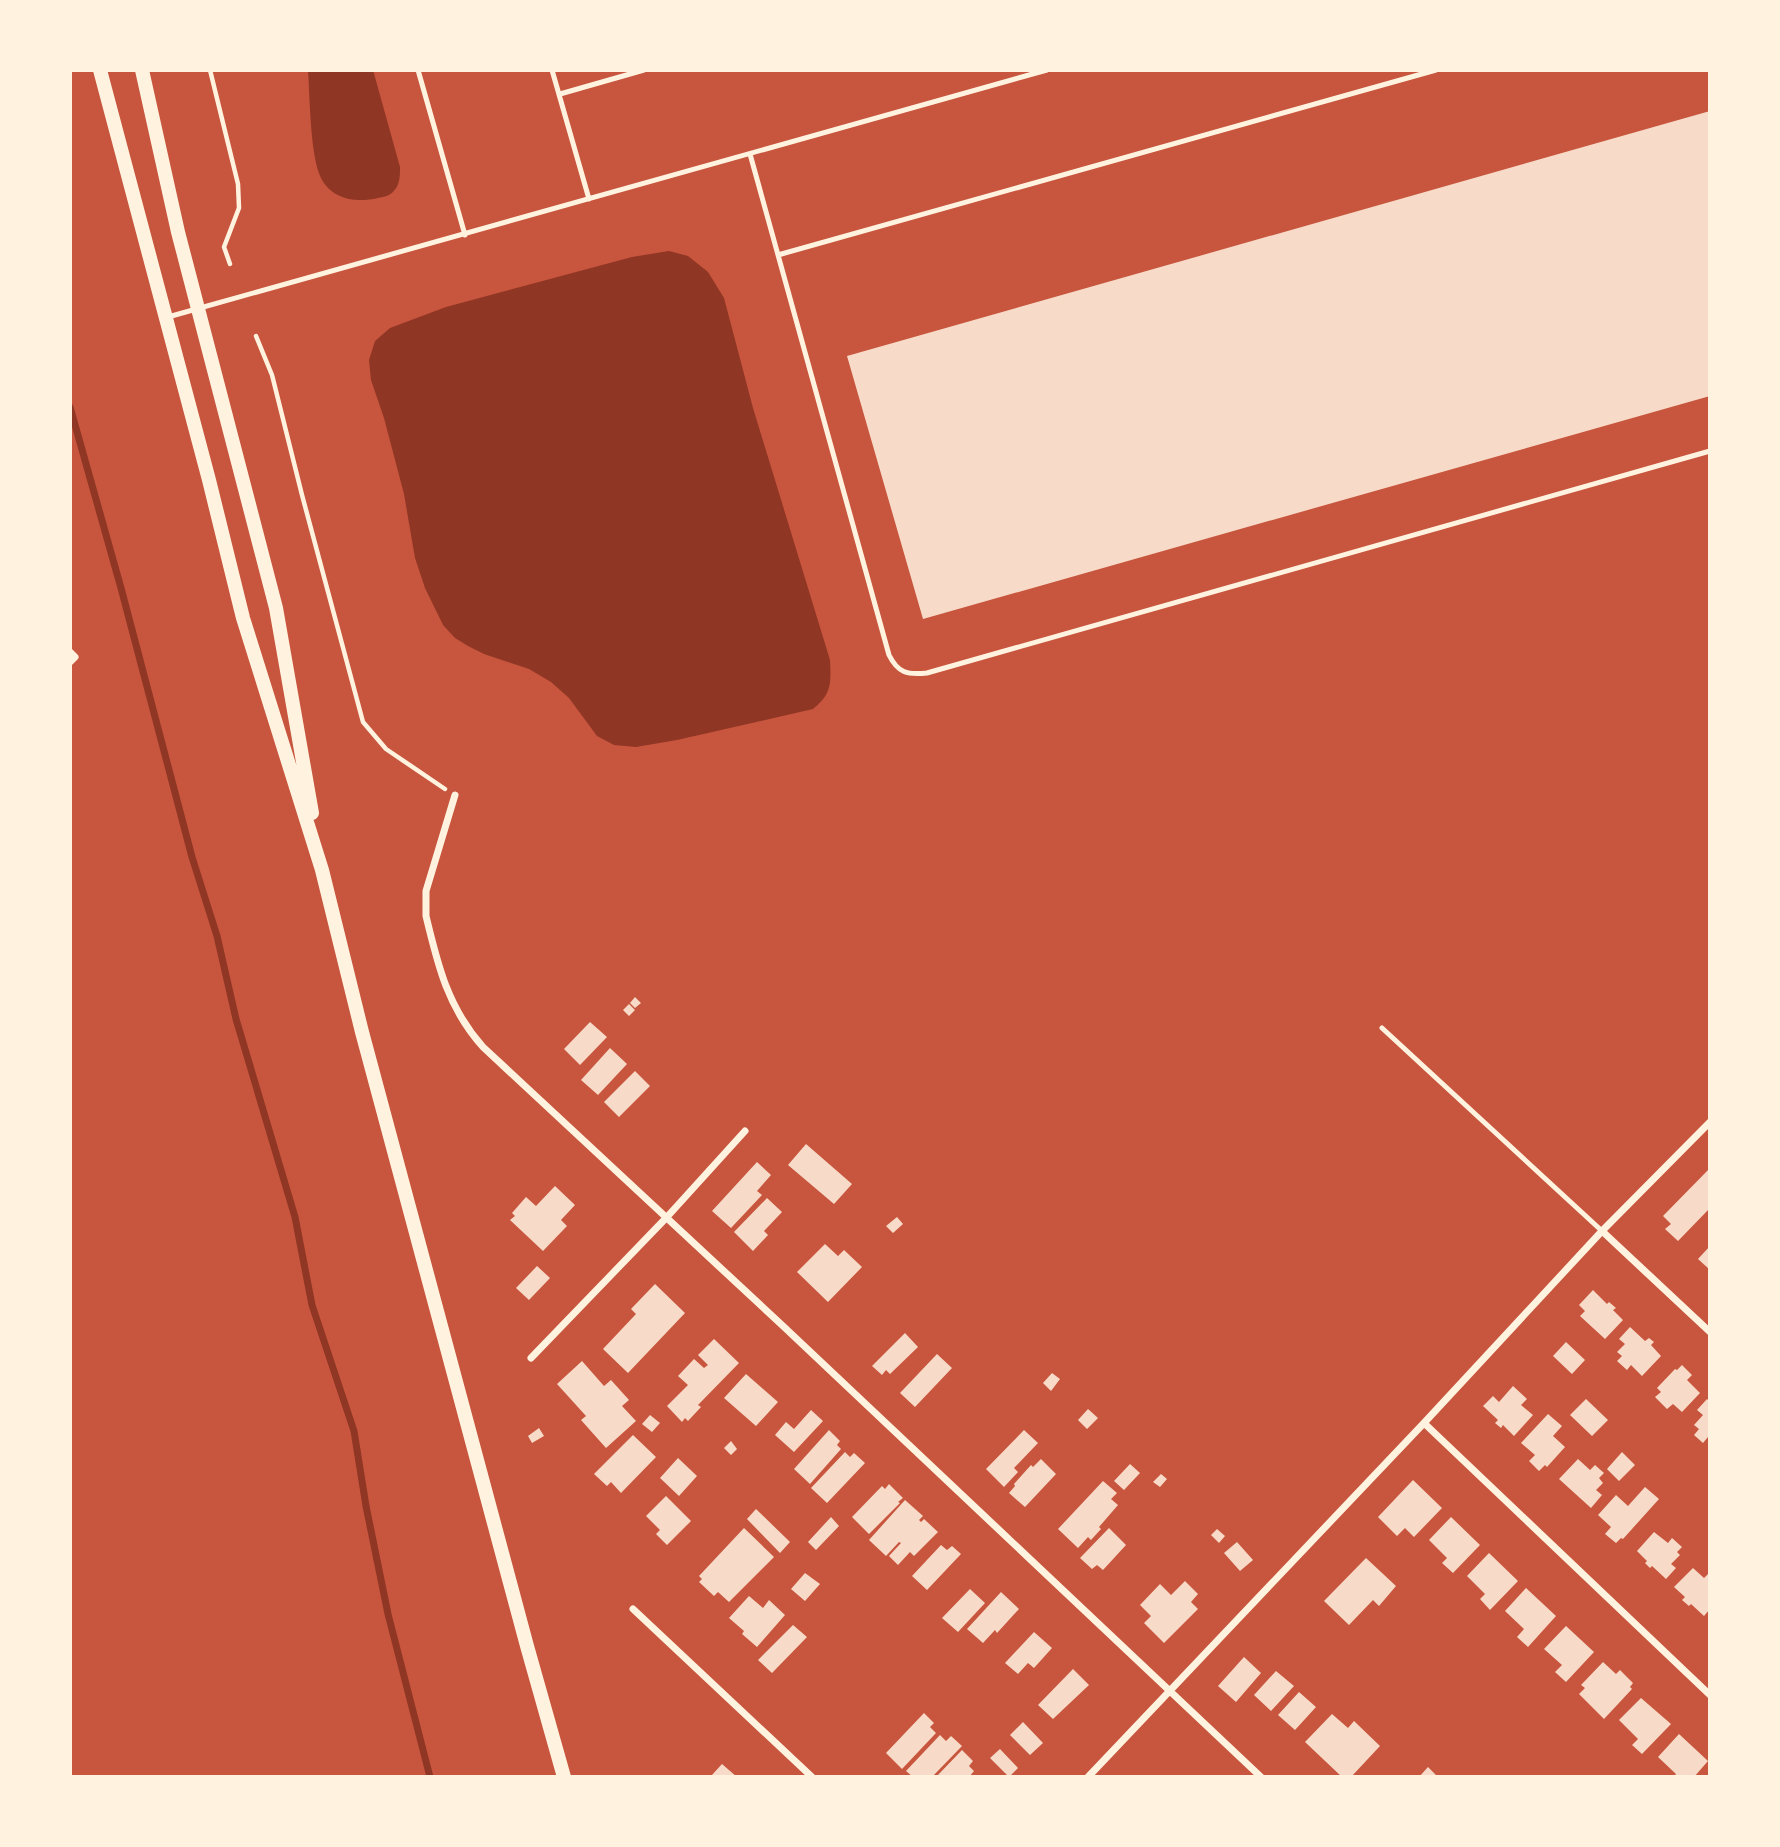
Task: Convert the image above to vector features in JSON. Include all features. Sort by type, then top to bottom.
[{"type":"main road","points":[[100,70],[243,618],[322,870],[366,1046],[564,1777]]},
{"type":"main road","points":[[142,70],[178,232],[276,608],[322,870]]},
{"type":"street","points":[[455,795],[426,891],[425,903],[426,916],[446,989],[469,1031],[1261,1777]]},
{"type":"street","points":[[1087,1777],[1424,1423],[1602,1231],[1710,1122]]},
{"type":"street","points":[[531,1358],[667,1217],[745,1131]]},
{"type":"street","points":[[1602,1231],[1710,1332]]},
{"type":"street","points":[[1424,1423],[1710,1695]]},
{"type":"street","points":[[634,1609],[812,1777]]},
{"type":"lane","points":[[418,70],[464,235]]},
{"type":"lane","points":[[552,70],[589,200]]},
{"type":"lane","points":[[560,94],[644,70]]},
{"type":"lane","points":[[166,318],[1047,70]]},
{"type":"lane","points":[[778,255],[1436,70]]},
{"type":"lane","points":[[750,154],[890,655],[894,665],[902,672],[915,675],[940,670],[1710,450]]},
{"type":"lane","points":[[1382,1028],[1602,1231]]},
{"type":"path","points":[[210,70],[238,184],[239,208],[224,247],[230,264]]},
{"type":"path","points":[[256,336],[272,375],[363,722],[386,749],[455,795]]},
{"type":"shaded area","points":[[308,70],[373,70],[400,167],[398,183],[391,193],[384,197],[354,200],[332,191],[321,178],[311,126]]},
{"type":"shaded area","points":[[669,251],[688,256],[708,272],[724,298],[753,408],[830,660],[830,682],[824,698],[813,709],[636,747],[614,745],[597,736],[569,698],[551,682],[529,669],[468,646],[455,638],[443,625],[425,588],[415,558],[404,494],[371,380],[369,360],[375,341],[390,328],[446,307],[632,257]]},
{"type":"building","points":[[1710,111],[1710,396],[923,619],[847,356]]},
{"type":"building","points":[[635,997],[641,1003],[635,1008],[630,1003]]},
{"type":"building","points":[[629,1004],[635,1010],[629,1016],[623,1010]]},
{"type":"building","points":[[590,1022],[607,1037],[580,1065],[564,1049]]},
{"type":"building","points":[[610,1048],[627,1064],[598,1095],[581,1080]]},
{"type":"building","points":[[635,1071],[650,1086],[619,1117],[604,1102]]},
{"type":"building","points":[[806,1144],[852,1184],[834,1204],[788,1165]]},
{"type":"building","points":[[757,1162],[771,1175],[757,1191],[762,1195],[731,1228],[712,1211]]},
{"type":"building","points":[[1710,1168],[1710,1208],[1678,1241],[1665,1229],[1671,1224],[1663,1216]]},
{"type":"building","points":[[555,1186],[575,1205],[561,1220],[567,1226],[543,1251],[510,1220],[515,1216],[512,1213],[526,1197],[536,1206]]},
{"type":"building","points":[[767,1198],[782,1212],[764,1231],[768,1235],[753,1251],[734,1232]]},
{"type":"building","points":[[897,1217],[903,1224],[893,1233],[886,1226]]},
{"type":"building","points":[[825,1244],[838,1256],[844,1250],[862,1267],[828,1302],[797,1272]]},
{"type":"building","points":[[1710,1246],[1710,1268],[1709,1269],[1698,1259]]},
{"type":"building","points":[[537,1266],[550,1278],[529,1300],[516,1288]]},
{"type":"building","points":[[655,1284],[685,1313],[628,1373],[603,1349],[636,1314],[631,1309]]},
{"type":"building","points":[[1593,1290],[1607,1304],[1609,1302],[1616,1308],[1613,1310],[1623,1320],[1605,1339],[1580,1316],[1585,1311],[1579,1305]]},
{"type":"building","points":[[1630,1327],[1645,1341],[1649,1338],[1654,1342],[1651,1345],[1661,1356],[1642,1376],[1631,1365],[1627,1370],[1617,1361],[1622,1356],[1617,1352],[1625,1344],[1619,1339]]},
{"type":"building","points":[[905,1333],[918,1347],[890,1374],[886,1370],[882,1375],[872,1366]]},
{"type":"building","points":[[714,1339],[739,1363],[698,1405],[701,1407],[688,1421],[685,1418],[682,1422],[667,1406],[688,1385],[678,1376],[694,1359],[704,1368],[708,1365],[698,1355]]},
{"type":"building","points":[[1566,1342],[1585,1360],[1572,1374],[1553,1356]]},
{"type":"building","points":[[937,1354],[952,1368],[915,1407],[900,1393]]},
{"type":"building","points":[[582,1361],[604,1386],[611,1380],[629,1400],[622,1406],[636,1421],[606,1448],[581,1420],[586,1416],[557,1384]]},
{"type":"building","points":[[1682,1365],[1692,1375],[1687,1380],[1700,1393],[1682,1412],[1673,1404],[1667,1409],[1655,1397],[1661,1392],[1657,1388]]},
{"type":"building","points":[[1052,1373],[1060,1379],[1051,1391],[1043,1383]]},
{"type":"building","points":[[746,1374],[778,1402],[756,1426],[724,1398]]},
{"type":"building","points":[[1513,1386],[1527,1399],[1521,1405],[1533,1415],[1514,1436],[1503,1425],[1501,1428],[1495,1423],[1498,1420],[1483,1406],[1493,1396],[1499,1402]]},
{"type":"building","points":[[1586,1399],[1608,1420],[1592,1436],[1570,1415]]},
{"type":"building","points":[[1707,1399],[1710,1402],[1710,1439],[1708,1437],[1703,1443],[1694,1435],[1699,1429],[1694,1425],[1703,1415],[1697,1410]]},
{"type":"building","points":[[1088,1409],[1098,1418],[1087,1429],[1078,1420]]},
{"type":"building","points":[[811,1410],[823,1421],[794,1452],[775,1435],[786,1422],[794,1429]]},
{"type":"building","points":[[1548,1414],[1562,1426],[1553,1436],[1565,1447],[1547,1467],[1545,1465],[1539,1471],[1529,1461],[1535,1455],[1521,1443]]},
{"type":"building","points":[[650,1415],[660,1423],[652,1432],[642,1424]]},
{"type":"building","points":[[539,1428],[544,1436],[532,1443],[528,1436]]},
{"type":"building","points":[[829,1430],[840,1441],[837,1445],[841,1449],[810,1484],[794,1469]]},
{"type":"building","points":[[1024,1430],[1038,1443],[1014,1468],[1018,1472],[1004,1487],[986,1469]]},
{"type":"building","points":[[633,1435],[656,1457],[621,1493],[611,1482],[607,1486],[594,1474]]},
{"type":"building","points":[[731,1441],[737,1449],[731,1455],[724,1448]]},
{"type":"building","points":[[845,1452],[850,1457],[854,1453],[865,1463],[827,1503],[811,1488]]},
{"type":"building","points":[[1622,1452],[1635,1465],[1619,1481],[1607,1469]]},
{"type":"building","points":[[678,1458],[697,1476],[679,1496],[660,1478]]},
{"type":"building","points":[[1041,1459],[1056,1474],[1025,1507],[1009,1493],[1031,1465],[1033,1467]]},
{"type":"building","points":[[1578,1459],[1590,1470],[1595,1465],[1604,1473],[1599,1478],[1603,1483],[1596,1490],[1602,1495],[1591,1508],[1559,1479]]},
{"type":"building","points":[[1130,1464],[1140,1473],[1124,1490],[1114,1481]]},
{"type":"building","points":[[1161,1474],[1167,1479],[1160,1487],[1153,1482]]},
{"type":"building","points":[[1413,1480],[1442,1508],[1414,1537],[1405,1528],[1397,1536],[1378,1517]]},
{"type":"building","points":[[1103,1481],[1117,1493],[1111,1499],[1118,1505],[1091,1540],[1088,1537],[1078,1548],[1058,1529]]},
{"type":"building","points":[[889,1484],[903,1498],[869,1534],[852,1517],[882,1486],[885,1489]]},
{"type":"building","points":[[1645,1487],[1659,1499],[1623,1539],[1616,1543],[1605,1534],[1611,1527],[1598,1515],[1616,1495],[1628,1506]]},
{"type":"building","points":[[666,1496],[691,1521],[667,1545],[656,1534],[660,1530],[646,1516]]},
{"type":"building","points":[[905,1500],[923,1516],[919,1520],[921,1522],[924,1519],[938,1532],[914,1556],[910,1552],[898,1565],[889,1556],[901,1543],[886,1556],[869,1540]]},
{"type":"building","points":[[756,1509],[790,1542],[780,1553],[747,1519]]},
{"type":"building","points":[[831,1517],[839,1526],[816,1550],[808,1542]]},
{"type":"building","points":[[1451,1517],[1480,1545],[1453,1573],[1442,1563],[1447,1558],[1429,1540]]},
{"type":"building","points":[[744,1528],[774,1557],[729,1602],[718,1592],[714,1596],[699,1582],[702,1579],[699,1576]]},
{"type":"building","points":[[1109,1528],[1126,1545],[1103,1570],[1097,1565],[1092,1569],[1080,1558]]},
{"type":"building","points":[[1217,1529],[1225,1536],[1219,1543],[1211,1535]]},
{"type":"building","points":[[1654,1532],[1668,1543],[1672,1538],[1682,1547],[1677,1552],[1680,1555],[1671,1564],[1676,1568],[1666,1579],[1652,1566],[1650,1568],[1637,1551]]},
{"type":"building","points":[[1237,1542],[1253,1560],[1240,1571],[1224,1553]]},
{"type":"building","points":[[941,1545],[947,1550],[952,1546],[961,1554],[927,1590],[912,1576]]},
{"type":"building","points":[[1489,1553],[1518,1581],[1490,1610],[1480,1599],[1485,1594],[1467,1576]]},
{"type":"building","points":[[1366,1558],[1396,1586],[1379,1606],[1373,1600],[1349,1625],[1324,1601]]},
{"type":"building","points":[[1693,1568],[1704,1578],[1710,1572],[1710,1609],[1704,1616],[1682,1600],[1685,1597],[1674,1587]]},
{"type":"building","points":[[805,1573],[820,1584],[805,1601],[791,1589]]},
{"type":"building","points":[[1185,1581],[1198,1594],[1191,1602],[1198,1609],[1164,1643],[1144,1623],[1151,1616],[1140,1605],[1160,1584],[1171,1595]]},
{"type":"building","points":[[1526,1588],[1556,1616],[1528,1647],[1517,1637],[1524,1629],[1505,1611]]},
{"type":"building","points":[[970,1589],[985,1603],[958,1632],[942,1618]]},
{"type":"building","points":[[1001,1592],[1019,1609],[997,1633],[995,1630],[983,1643],[967,1629]]},
{"type":"building","points":[[749,1596],[763,1608],[769,1600],[785,1615],[757,1647],[729,1618]]},
{"type":"building","points":[[793,1625],[807,1637],[772,1673],[758,1660]]},
{"type":"building","points":[[1566,1626],[1594,1652],[1566,1682],[1555,1672],[1562,1665],[1544,1649]]},
{"type":"building","points":[[1034,1632],[1052,1648],[1034,1668],[1028,1663],[1018,1674],[1005,1663]]},
{"type":"building","points":[[1244,1657],[1261,1673],[1236,1702],[1218,1686]]},
{"type":"building","points":[[1603,1662],[1616,1674],[1620,1670],[1633,1683],[1630,1687],[1632,1689],[1604,1719],[1579,1694],[1585,1688],[1581,1685]]},
{"type":"building","points":[[1073,1669],[1089,1685],[1053,1719],[1038,1705]]},
{"type":"building","points":[[1276,1671],[1294,1686],[1271,1711],[1254,1695]]},
{"type":"building","points":[[1299,1692],[1316,1707],[1295,1730],[1278,1715]]},
{"type":"building","points":[[1641,1698],[1671,1724],[1642,1754],[1632,1745],[1638,1739],[1619,1720]]},
{"type":"building","points":[[924,1713],[934,1723],[930,1727],[936,1733],[902,1769],[886,1753]]},
{"type":"building","points":[[1332,1714],[1348,1728],[1354,1721],[1380,1746],[1351,1777],[1342,1777],[1305,1742]]},
{"type":"building","points":[[1023,1722],[1043,1743],[1030,1755],[1010,1735]]},
{"type":"building","points":[[1679,1734],[1708,1761],[1694,1777],[1674,1777],[1676,1774],[1658,1757]]},
{"type":"building","points":[[940,1735],[946,1741],[951,1736],[962,1746],[932,1777],[913,1777],[906,1771]]},
{"type":"building","points":[[1000,1749],[1018,1768],[1009,1777],[990,1758]]},
{"type":"building","points":[[962,1750],[973,1761],[969,1766],[974,1771],[969,1777],[936,1777]]},
{"type":"building","points":[[722,1764],[737,1777],[714,1777],[712,1775]]},
{"type":"building","points":[[1428,1767],[1438,1777],[1419,1777]]},
{"type":"waterway","points":[[70,407],[192,857],[217,936],[236,1019],[295,1217],[312,1305],[354,1431],[388,1614],[430,1777]]}]
